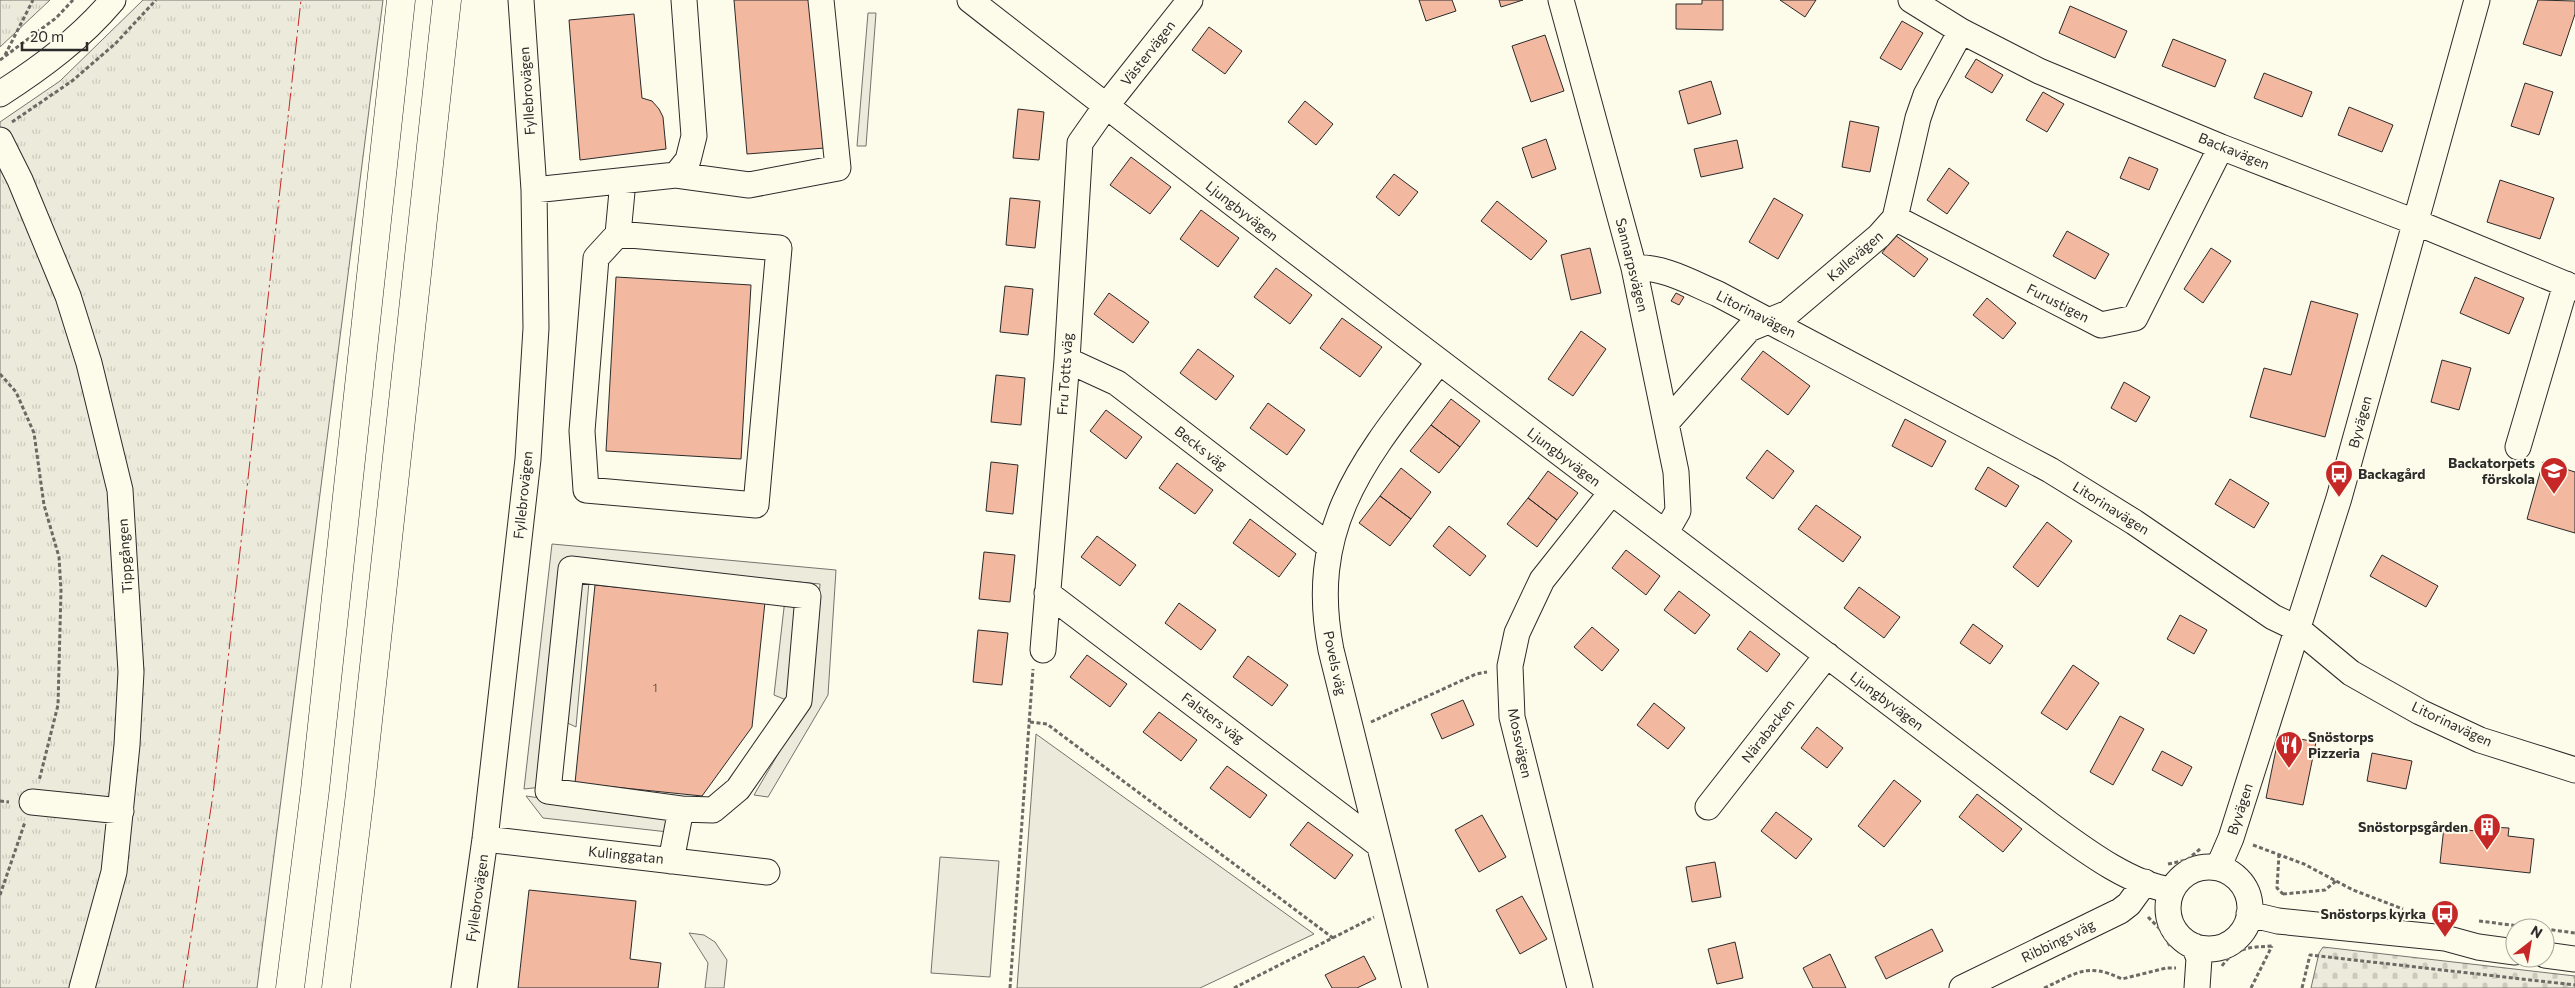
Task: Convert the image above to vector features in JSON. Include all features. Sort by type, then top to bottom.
[{"type":"highway","points":[[290,988],[318,770],[402,0]]},
{"type":"highway","points":[[336,988],[362,774],[448,0]]},
{"type":"street","points":[[0,94],[54,57],[96,20],[113,0]]},
{"type":"street","name":"Fyllebrovägen","points":[[464,988],[485,840],[528,459],[536,328],[534,190],[520,0]]},
{"type":"street","points":[[676,175],[688,160],[694,136],[684,0]]},
{"type":"street","points":[[534,190],[676,175],[748,185],[838,168],[821,0]]},
{"type":"street","name":"Ljungbyvägen","points":[[970,0],[1439,362],[2083,849],[2158,888],[2172,890]]},
{"type":"street","name":"Västervägen","points":[[1106,106],[1190,0]]},
{"type":"street","name":"Sannarpsvägen","points":[[1561,0],[1634,268],[1676,472],[1679,502],[1676,517],[1666,532]]},
{"type":"street","name":"Backavägen","points":[[1911,0],[1961,31],[2039,71],[2221,147],[2415,222],[2571,286],[2518,447]]},
{"type":"street","name":"Byvägen","points":[[2218,868],[2231,838],[2339,498],[2476,0]]},
{"type":"street","name":"Kallevägen","points":[[1666,423],[1749,330],[1788,313],[1880,236],[1894,218],[1918,118],[1926,95],[1961,31]]},
{"type":"street","name":"Fru Totts väg","points":[[1043,650],[1067,360],[1080,143],[1106,106]]},
{"type":"street","name":"Tippgången","points":[[4,133],[20,180],[68,296],[89,363],[120,490],[132,672],[121,811],[114,872],[82,988]]},
{"type":"street","name":"Furustigen","points":[[1894,218],[2101,325],[2135,318],[2221,147]]},
{"type":"street","points":[[618,234],[779,248],[756,505],[586,490],[582,432],[596,258],[618,234],[623,181]]},
{"type":"street","name":"Litorinavägen","points":[[1634,268],[1649,267],[1718,294],[2050,470],[2134,522],[2273,617],[2298,628],[2351,673],[2420,712],[2480,740],[2575,770]]},
{"type":"street","name":"Becks väg","points":[[1067,360],[1117,384],[1329,546]]},
{"type":"street","name":"Povels väg","points":[[1415,988],[1350,730],[1328,633],[1325,594],[1329,546],[1342,506],[1363,465],[1439,362]]},
{"type":"street","name":"Mossvägen","points":[[1580,988],[1512,717],[1510,666],[1517,633],[1542,580],[1611,492]]},
{"type":"street","points":[[571,569],[808,596],[800,701],[738,789],[713,810],[681,809],[548,791],[571,569]]},
{"type":"street","name":"Falsters väg","points":[[1048,593],[1378,844]]},
{"type":"street","name":"Närabacken","points":[[1708,807],[1827,655]]},
{"type":"street","points":[[32,802],[121,811]]},
{"type":"street","points":[[671,861],[681,809]]},
{"type":"street","name":"Kulinggatan","points":[[485,840],[767,872]]},
{"type":"street","points":[[2218,868],[2234,876],[2242,885],[2249,902],[2249,914],[2242,931],[2229,943],[2212,948],[2183,965],[2179,935],[2170,920],[2168,908],[2172,890],[2184,876],[2194,870],[2218,868]]},
{"type":"street","name":"Ribbings väg","points":[[1962,988],[2120,910],[2129,904],[2145,882]]},
{"type":"street","points":[[2249,914],[2278,921],[2445,938],[2478,947],[2505,951]]},
{"type":"street","points":[[2555,956],[2575,959]]},
{"type":"path","points":[[2,59],[33,0]]},
{"type":"path","points":[[2,59],[56,18],[73,0]]},
{"type":"path","points":[[4,133],[72,81],[116,43],[156,0]]},
{"type":"path","points":[[0,374],[16,392],[34,433],[44,505],[59,557],[61,590],[58,705],[32,802],[0,895]]},
{"type":"path","points":[[1010,988],[1034,658],[1043,650]]},
{"type":"path","points":[[1350,730],[1476,674],[1510,666]]},
{"type":"path","points":[[1030,722],[1046,724],[1333,938]]},
{"type":"path","points":[[2336,881],[2325,890],[2282,894],[2277,888],[2279,854],[2304,864],[2336,881],[2406,910]]},
{"type":"path","points":[[2129,904],[2162,930],[2183,965]]},
{"type":"path","points":[[1234,988],[1395,906]]},
{"type":"path","points":[[2470,920],[2505,924]]},
{"type":"path","points":[[2555,930],[2575,933]]},
{"type":"path","points":[[2044,988],[2087,969],[2104,970],[2122,979],[2183,965],[2220,970],[2227,959],[2239,950],[2250,946],[2272,946]]},
{"type":"path","points":[[2302,988],[2310,955],[2575,985]]},
{"type":"green space","points":[[0,0],[50,0],[0,47]]},
{"type":"green space","points":[[143,0],[383,0],[257,988],[0,988],[0,122],[60,81]]},
{"type":"green space","points":[[1036,734],[1314,934],[1200,988],[1017,988]]},
{"type":"green space","points":[[940,857],[999,861],[990,977],[931,973]]},
{"type":"green space","points":[[2323,947],[2575,976],[2575,988],[2311,988],[2319,953]]},
{"type":"shaded area","points":[[868,13],[876,13],[866,146],[857,146]]},
{"type":"shaded area","points":[[552,544],[836,570],[828,695],[768,797],[754,795],[811,698],[820,584],[565,561],[542,787],[524,789]]},
{"type":"shaded area","points":[[574,574],[589,582],[576,727],[561,720]]},
{"type":"shaded area","points":[[785,599],[799,604],[791,702],[774,695]]},
{"type":"shaded area","points":[[526,796],[666,816],[668,832],[543,818]]},
{"type":"shaded area","points":[[689,933],[704,935],[715,942],[727,960],[724,988],[705,988],[708,963]]},
{"type":"building","points":[[734,0],[812,0],[825,148],[747,154]]},
{"type":"building","points":[[1419,0],[1452,0],[1456,11],[1426,21]]},
{"type":"building","points":[[1499,0],[1523,0],[1501,7]]},
{"type":"building","points":[[1702,0],[1723,0],[1723,30],[1676,29],[1676,4],[1702,4]]},
{"type":"building","points":[[1780,0],[1816,0],[1805,17]]},
{"type":"building","points":[[2538,0],[2575,1],[2575,14],[2561,56],[2523,44]]},
{"type":"building","points":[[2070,6],[2127,31],[2115,58],[2059,33]]},
{"type":"building","points":[[634,14],[642,98],[652,101],[663,117],[666,149],[580,160],[569,20]]},
{"type":"building","points":[[1902,21],[1923,33],[1901,70],[1880,58]]},
{"type":"building","points":[[1209,27],[1242,51],[1225,74],[1192,50]]},
{"type":"building","points":[[1545,35],[1564,91],[1531,102],[1512,46]]},
{"type":"building","points":[[2173,39],[2226,60],[2215,87],[2162,66]]},
{"type":"building","points":[[1976,59],[2003,75],[1992,93],[1965,77]]},
{"type":"building","points":[[2264,73],[2312,92],[2302,117],[2254,98]]},
{"type":"building","points":[[1711,81],[1721,114],[1688,124],[1679,91]]},
{"type":"building","points":[[2525,83],[2553,92],[2539,135],[2511,126]]},
{"type":"building","points":[[2043,92],[2064,104],[2047,132],[2026,120]]},
{"type":"building","points":[[1305,101],[1333,124],[1316,145],[1288,122]]},
{"type":"building","points":[[2349,107],[2393,125],[2382,152],[2338,135]]},
{"type":"building","points":[[1018,109],[1044,112],[1039,160],[1013,158]]},
{"type":"building","points":[[1850,121],[1879,127],[1870,172],[1842,167]]},
{"type":"building","points":[[1546,139],[1556,169],[1532,178],[1522,148]]},
{"type":"building","points":[[1737,140],[1743,168],[1701,177],[1694,149]]},
{"type":"building","points":[[1131,157],[1171,187],[1150,214],[1110,185]]},
{"type":"building","points":[[2129,157],[2158,169],[2149,190],[2120,178]]},
{"type":"building","points":[[1949,168],[1969,183],[1947,214],[1927,200]]},
{"type":"building","points":[[1394,174],[1418,192],[1399,216],[1376,197]]},
{"type":"building","points":[[2500,180],[2554,198],[2540,239],[2487,222]]},
{"type":"building","points":[[1010,198],[1040,201],[1035,248],[1006,245]]},
{"type":"building","points":[[1774,198],[1803,215],[1778,259],[1749,242]]},
{"type":"building","points":[[1497,201],[1547,241],[1531,260],[1481,221]]},
{"type":"building","points":[[1201,210],[1239,238],[1218,267],[1180,239]]},
{"type":"building","points":[[2067,231],[2109,254],[2095,279],[2053,256]]},
{"type":"building","points":[[1895,235],[1928,259],[1914,277],[1882,253]]},
{"type":"building","points":[[1590,248],[1601,293],[1571,300],[1561,255]]},
{"type":"building","points":[[2211,248],[2231,261],[2203,303],[2184,289]]},
{"type":"building","points":[[1276,268],[1312,295],[1290,324],[1254,297]]},
{"type":"building","points":[[616,277],[751,285],[741,459],[606,451]]},
{"type":"building","points":[[2475,277],[2524,298],[2509,334],[2460,313]]},
{"type":"building","points":[[1005,286],[1033,289],[1028,335],[1000,332]]},
{"type":"building","points":[[1109,293],[1149,322],[1133,343],[1094,314]]},
{"type":"building","points":[[1676,293],[1684,297],[1679,305],[1671,301]]},
{"type":"building","points":[[1987,298],[2016,323],[2003,339],[1973,315]]},
{"type":"building","points":[[2311,301],[2358,314],[2325,437],[2250,417],[2264,368],[2291,375]]},
{"type":"building","points":[[1342,318],[1382,347],[1360,377],[1320,348]]},
{"type":"building","points":[[1581,331],[1606,349],[1573,396],[1548,379]]},
{"type":"building","points":[[1198,349],[1234,376],[1216,400],[1180,373]]},
{"type":"building","points":[[1763,351],[1810,386],[1788,415],[1741,379]]},
{"type":"building","points":[[2442,360],[2471,368],[2459,410],[2431,402]]},
{"type":"building","points":[[996,375],[1025,378],[1021,425],[991,422]]},
{"type":"building","points":[[2124,382],[2150,397],[2136,422],[2111,408]]},
{"type":"building","points":[[1451,399],[1480,421],[1460,447],[1431,425]]},
{"type":"building","points":[[1268,403],[1305,430],[1287,455],[1250,428]]},
{"type":"building","points":[[1106,410],[1142,437],[1126,459],[1090,431]]},
{"type":"building","points":[[1905,419],[1946,441],[1932,467],[1892,446]]},
{"type":"building","points":[[1431,425],[1460,447],[1439,473],[1410,451]]},
{"type":"building","points":[[1767,450],[1794,471],[1773,499],[1746,478]]},
{"type":"building","points":[[991,462],[1018,465],[1013,514],[986,511]]},
{"type":"building","name":"Backatorpets förskola","points":[[2543,462],[2575,472],[2575,533],[2527,519]]},
{"type":"building","points":[[1177,463],[1213,490],[1195,514],[1159,488]]},
{"type":"building","points":[[1988,467],[2019,486],[2006,507],[1975,489]]},
{"type":"building","points":[[1401,468],[1431,492],[1411,519],[1380,496]]},
{"type":"building","points":[[1548,471],[1578,493],[1557,520],[1528,498]]},
{"type":"building","points":[[2230,479],[2269,503],[2254,528],[2215,504]]},
{"type":"building","points":[[1380,496],[1411,519],[1390,546],[1359,523]]},
{"type":"building","points":[[1528,498],[1557,520],[1537,547],[1507,524]]},
{"type":"building","points":[[1816,505],[1861,537],[1843,562],[1798,529]]},
{"type":"building","points":[[1250,519],[1296,554],[1279,577],[1233,543]]},
{"type":"building","points":[[2047,522],[2072,541],[2038,587],[2013,567]]},
{"type":"building","points":[[1449,526],[1486,556],[1470,576],[1433,546]]},
{"type":"building","points":[[1097,536],[1136,565],[1120,586],[1081,557]]},
{"type":"building","points":[[1626,550],[1660,576],[1646,595],[1612,568]]},
{"type":"building","points":[[984,552],[1015,555],[1010,602],[979,599]]},
{"type":"building","points":[[2382,555],[2438,586],[2426,607],[2370,576]]},
{"type":"building","points":[[595,585],[765,602],[752,727],[702,796],[575,783]]},
{"type":"building","points":[[1859,587],[1900,617],[1884,638],[1844,608]]},
{"type":"building","points":[[1679,591],[1710,615],[1695,634],[1664,610]]},
{"type":"building","points":[[1179,603],[1216,630],[1201,650],[1165,623]]},
{"type":"building","points":[[2180,615],[2207,630],[2194,654],[2167,639]]},
{"type":"building","points":[[1973,624],[2003,646],[1990,664],[1960,643]]},
{"type":"building","points":[[1592,627],[1619,650],[1602,671],[1574,647]]},
{"type":"building","points":[[978,630],[1008,633],[1002,685],[973,682]]},
{"type":"building","points":[[1750,631],[1780,654],[1767,672],[1737,649]]},
{"type":"building","points":[[1087,655],[1127,684],[1110,707],[1070,677]]},
{"type":"building","points":[[1248,656],[1288,685],[1272,706],[1233,677]]},
{"type":"building","points":[[2073,665],[2099,683],[2067,730],[2041,713]]},
{"type":"building","points":[[1463,700],[1474,725],[1442,739],[1431,714]]},
{"type":"building","points":[[1654,703],[1685,728],[1668,749],[1637,725]]},
{"type":"building","points":[[1159,712],[1197,740],[1181,761],[1143,732]]},
{"type":"building","points":[[2120,716],[2144,729],[2113,785],[2090,772]]},
{"type":"building","points":[[1817,727],[1843,748],[1827,768],[1801,748]]},
{"type":"building","points":[[2279,735],[2316,742],[2303,805],[2266,798]]},
{"type":"building","points":[[2162,751],[2192,767],[2182,786],[2152,770]]},
{"type":"building","points":[[2372,753],[2412,761],[2406,789],[2367,781]]},
{"type":"building","points":[[1227,766],[1267,795],[1250,818],[1210,788]]},
{"type":"building","points":[[1894,780],[1921,801],[1884,847],[1858,826]]},
{"type":"building","points":[[1977,794],[2022,829],[2003,852],[1959,817]]},
{"type":"building","points":[[1776,812],[1812,839],[1796,859],[1761,831]]},
{"type":"building","points":[[1482,815],[1506,857],[1479,872],[1455,830]]},
{"type":"building","points":[[1308,822],[1353,855],[1335,879],[1290,845]]},
{"type":"building","name":"Snöstorpsgården","points":[[2444,827],[2491,833],[2491,827],[2509,828],[2508,836],[2534,839],[2530,873],[2440,863]]},
{"type":"building","points":[[1715,862],[1721,897],[1692,902],[1686,867]]},
{"type":"building","points":[[529,890],[636,901],[630,959],[661,963],[658,988],[518,988]]},
{"type":"building","points":[[1522,896],[1547,939],[1520,954],[1496,910]]},
{"type":"building","points":[[1932,929],[1943,951],[1886,979],[1875,957]]},
{"type":"building","points":[[1735,942],[1743,978],[1717,984],[1708,949]]},
{"type":"building","points":[[1830,954],[1846,988],[1813,988],[1803,968]]},
{"type":"building","points":[[1364,956],[1376,979],[1357,988],[1332,988],[1325,975]]},
{"type":"power","points":[[183,988],[213,795],[301,0]]},
{"type":"place","name":"Backatorpets förskola","points":[[2554,495]]},
{"type":"place","name":"Backagård","points":[[2339,498]]},
{"type":"place","name":"Snöstorps Pizzeria","points":[[2289,769]]},
{"type":"place","name":"Snöstorpsgården","points":[[2487,851]]},
{"type":"place","name":"Snöstorps kyrka","points":[[2445,938]]}]
